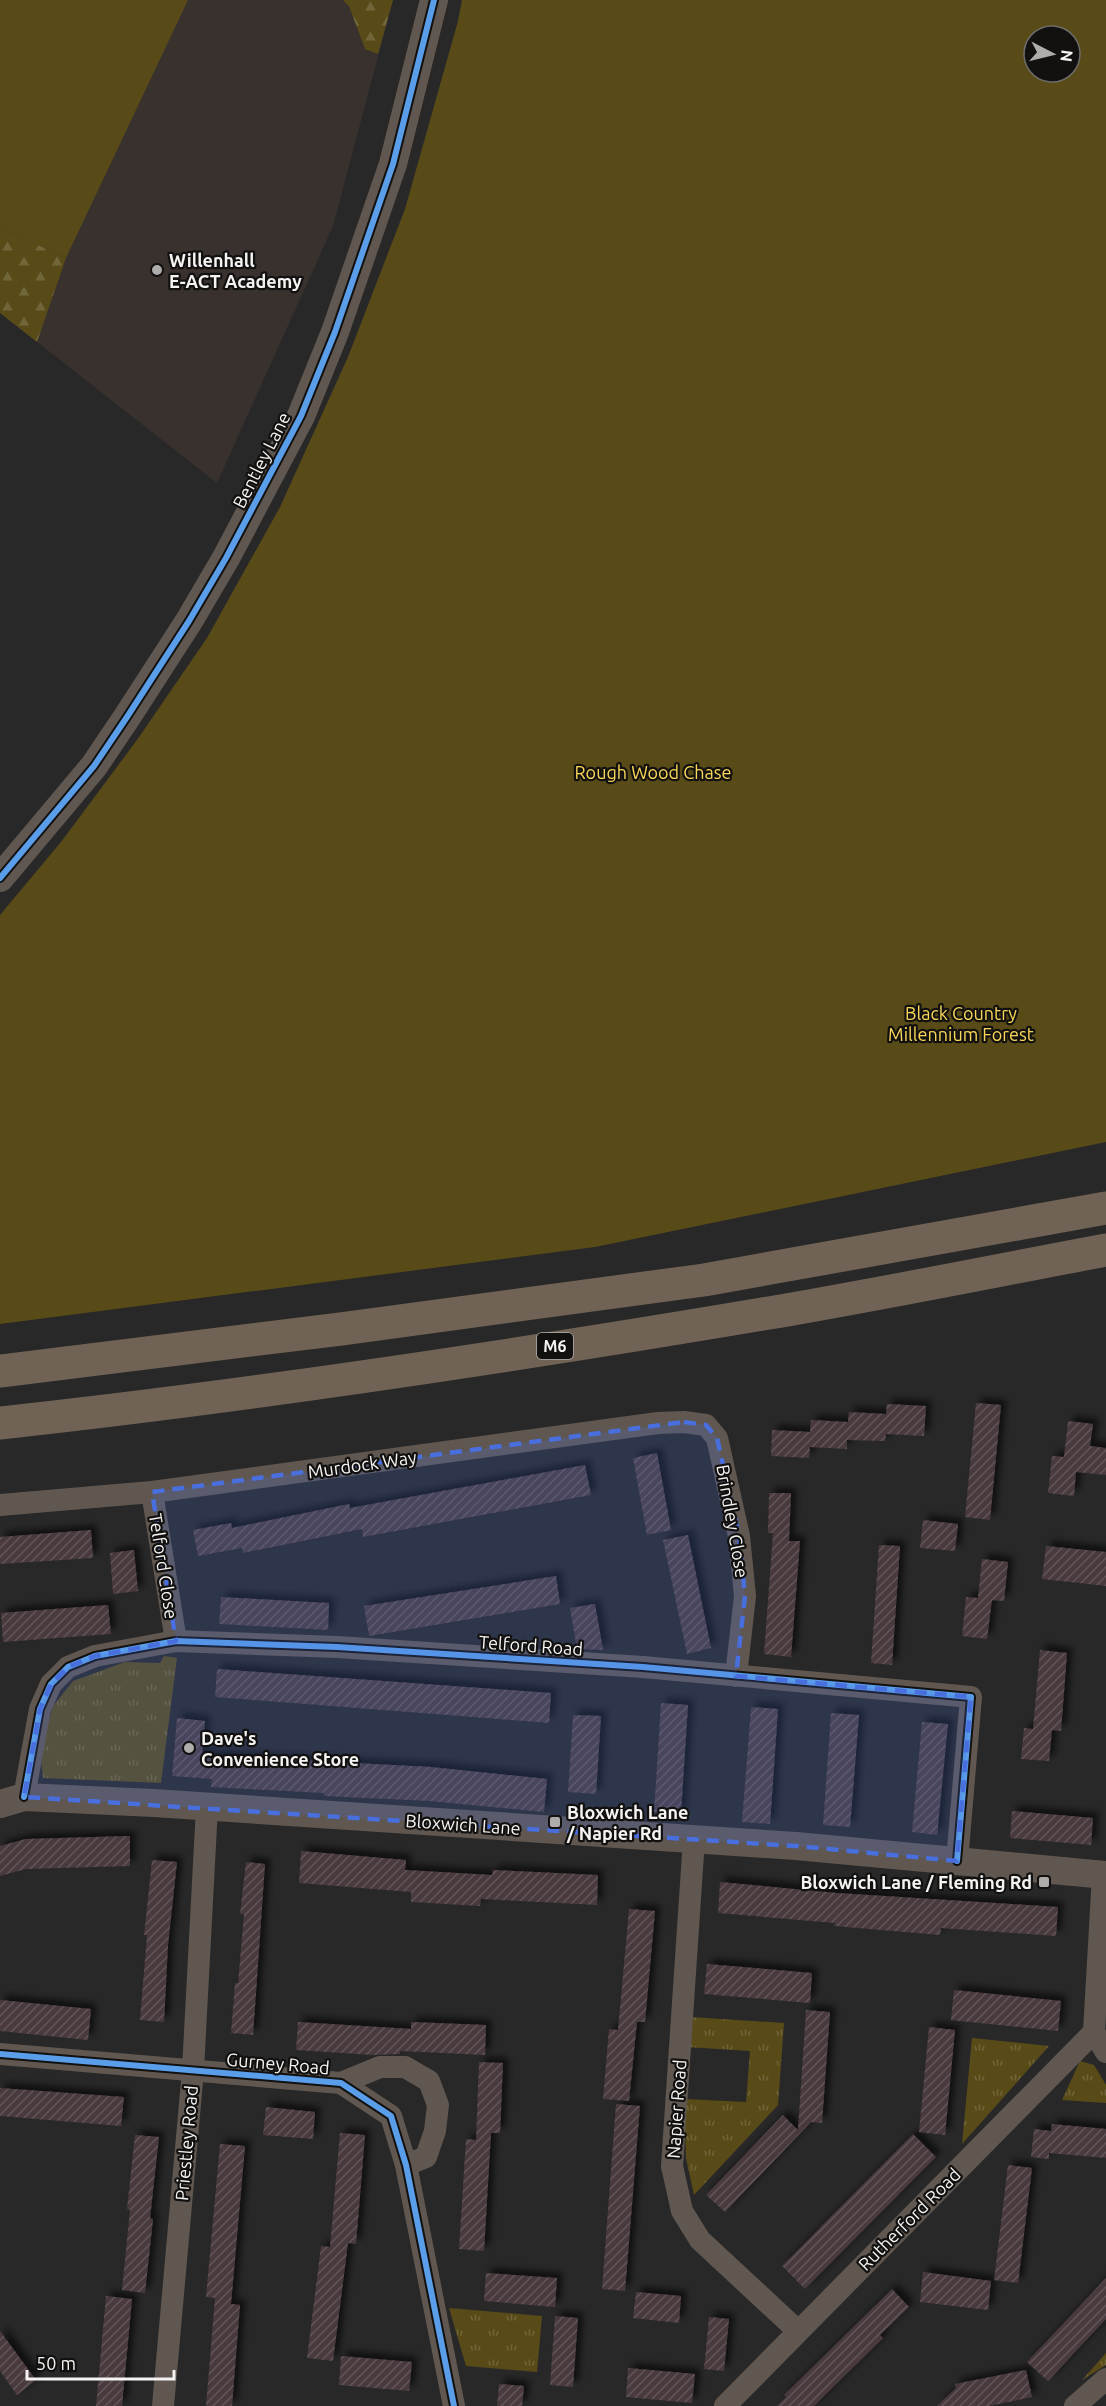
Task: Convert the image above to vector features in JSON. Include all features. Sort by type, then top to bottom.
[{"type":"highway","points":[[0,1371],[704,1280],[1106,1208]]},
{"type":"highway","name":"M6","points":[[0,1423],[135,1408],[769,1313],[1106,1250]]},
{"type":"street","name":"Bentley Lane","points":[[0,878],[94,766],[127,717],[189,621],[226,558],[301,416],[335,332],[393,164],[434,0]]},
{"type":"street","name":"Murdock Way","points":[[0,1505],[152,1492],[658,1424],[684,1422],[706,1425],[717,1438]]},
{"type":"street","name":"Brindley Close","points":[[717,1438],[739,1536],[745,1596],[736,1676]]},
{"type":"street","name":"Telford Close","points":[[152,1492],[176,1641]]},
{"type":"street","name":"Telford Road","points":[[12,1801],[40,1709],[51,1684],[68,1667],[95,1656],[176,1641],[337,1647],[643,1667],[971,1697],[957,1861]]},
{"type":"street","name":"Bloxwich Lane","points":[[12,1801],[207,1807],[694,1839],[796,1846],[1104,1875]]},
{"type":"street","name":"Priestley Road","points":[[163,2406],[193,2070],[207,1807]]},
{"type":"street","name":"Napier Road","points":[[694,1839],[672,2166],[682,2211],[700,2240],[798,2331]]},
{"type":"street","points":[[1104,1875],[1094,2032],[1106,2052]]},
{"type":"street","name":"Rutherford Road","points":[[725,2406],[1094,2032]]},
{"type":"street","name":"Gurney Road","points":[[0,2054],[341,2083],[380,2067],[405,2067],[429,2081],[438,2105],[435,2131],[426,2157],[406,2165]]},
{"type":"street","name":"Gurney Road","points":[[341,2083],[391,2115],[406,2165],[454,2406]]},
{"type":"street","points":[[1075,2406],[1106,2379]]},
{"type":"highlighted area","points":[[684,1422],[706,1425],[717,1438],[739,1536],[745,1596],[736,1676],[971,1697],[957,1861],[796,1846],[24,1797],[40,1709],[51,1684],[68,1667],[95,1656],[176,1641],[152,1492]]},
{"type":"shaded area","name":"Willenhall E-ACT Academy","points":[[0,0],[393,0],[333,226],[217,483],[0,313]]},
{"type":"green space","points":[[0,0],[188,0],[66,258],[0,227]]},
{"type":"green space","points":[[343,0],[393,0],[378,54],[365,49],[349,6]]},
{"type":"green space","name":"Rough Wood Chase","points":[[462,0],[1106,0],[1106,1142],[595,1247],[0,1324],[0,915],[61,842],[137,740],[207,638],[280,507],[348,357],[405,209]]},
{"type":"green space","points":[[0,227],[66,258],[37,342],[0,313]]},
{"type":"green space","points":[[164,1656],[177,1658],[161,1783],[43,1778],[40,1751],[53,1706],[73,1681],[125,1662],[160,1663]]},
{"type":"green space","points":[[690,2017],[784,2023],[778,2105],[694,2195],[686,2158],[684,2099],[746,2102],[750,2051],[687,2047]]},
{"type":"green space","points":[[972,2038],[1049,2046],[962,2144]]},
{"type":"green space","points":[[1080,2061],[1094,2065],[1106,2085],[1106,2103],[1062,2100]]},
{"type":"green space","points":[[449,2308],[542,2316],[537,2372],[466,2366]]},
{"type":"green space","points":[[1106,2353],[1106,2365],[1082,2380]]},
{"type":"building","points":[[976,1403],[1001,1405],[990,1520],[965,1517]]},
{"type":"building","points":[[887,1404],[926,1406],[924,1436],[886,1434],[885,1441],[847,1440],[847,1449],[810,1447],[809,1458],[771,1456],[772,1430],[810,1432],[811,1420],[848,1422],[849,1412],[886,1414]]},
{"type":"building","points":[[1068,1421],[1093,1424],[1090,1446],[1106,1448],[1106,1475],[1076,1472],[1074,1496],[1048,1493],[1052,1456],[1064,1457]]},
{"type":"building","points":[[657,1453],[671,1530],[647,1535],[633,1458]]},
{"type":"building","points":[[585,1465],[591,1495],[363,1537],[362,1529],[243,1553],[242,1548],[198,1556],[193,1530],[231,1523],[232,1528],[349,1504],[350,1508]]},
{"type":"building","points":[[769,1493],[791,1493],[789,1541],[800,1541],[791,1657],[764,1654],[773,1533],[768,1533]]},
{"type":"building","points":[[923,1520],[958,1524],[955,1551],[920,1548]]},
{"type":"building","points":[[91,1530],[93,1558],[0,1564],[0,1537]]},
{"type":"building","points":[[688,1535],[711,1648],[687,1654],[663,1540]]},
{"type":"building","points":[[879,1545],[900,1546],[892,1665],[871,1663]]},
{"type":"building","points":[[1046,1546],[1106,1552],[1106,1586],[1042,1579]]},
{"type":"building","points":[[134,1550],[138,1591],[113,1594],[110,1553]]},
{"type":"building","points":[[982,1559],[1008,1562],[1004,1601],[992,1600],[987,1639],[962,1636],[966,1597],[978,1598]]},
{"type":"building","points":[[556,1576],[560,1604],[369,1636],[364,1606]]},
{"type":"building","points":[[221,1597],[329,1603],[328,1630],[219,1624]]},
{"type":"building","points":[[595,1604],[603,1650],[577,1649],[570,1608]]},
{"type":"building","points":[[108,1605],[111,1634],[3,1642],[1,1613]]},
{"type":"building","points":[[1040,1650],[1067,1653],[1061,1731],[1052,1730],[1049,1761],[1021,1759],[1024,1728],[1033,1729]]},
{"type":"building","points":[[217,1669],[551,1693],[549,1723],[215,1697]]},
{"type":"building","points":[[661,1703],[688,1705],[681,1813],[654,1812]]},
{"type":"building","points":[[751,1707],[778,1709],[770,1824],[742,1822]]},
{"type":"building","points":[[831,1713],[859,1715],[850,1827],[823,1825]]},
{"type":"building","points":[[573,1715],[601,1716],[596,1794],[568,1792]]},
{"type":"building","points":[[177,1718],[205,1721],[202,1755],[431,1767],[547,1779],[544,1812],[429,1801],[324,1796],[324,1793],[211,1787],[212,1779],[172,1776]]},
{"type":"building","points":[[922,1722],[948,1724],[937,1835],[912,1832]]},
{"type":"building","points":[[1012,1811],[1093,1818],[1091,1845],[1010,1838]]},
{"type":"building","points":[[130,1836],[130,1866],[26,1869],[0,1876],[0,1846],[26,1839]]},
{"type":"building","points":[[301,1851],[406,1860],[405,1870],[492,1875],[493,1870],[598,1875],[597,1905],[481,1899],[480,1906],[411,1902],[411,1892],[299,1883]]},
{"type":"building","points":[[152,1860],[177,1862],[168,1945],[164,2022],[140,2020],[147,1935],[144,1935]]},
{"type":"building","points":[[246,1862],[265,1864],[253,2035],[231,2033],[235,1983],[238,1983],[244,1914],[240,1914]]},
{"type":"building","points":[[720,1882],[837,1893],[1058,1907],[1056,1936],[941,1928],[940,1935],[718,1913]]},
{"type":"building","points":[[629,1909],[655,1911],[645,2022],[637,2022],[629,2101],[603,2099],[609,2029],[618,2030]]},
{"type":"building","points":[[707,1964],[812,1973],[810,2003],[704,1994]]},
{"type":"building","points":[[954,1990],[1061,2001],[1058,2031],[951,2020]]},
{"type":"building","points":[[0,2000],[91,2009],[88,2040],[0,2031]]},
{"type":"building","points":[[806,2010],[830,2012],[822,2123],[811,2122],[725,2212],[706,2195],[783,2115],[798,2130]]},
{"type":"building","points":[[298,2022],[411,2029],[411,2022],[486,2025],[485,2055],[400,2051],[400,2054],[373,2055],[296,2050]]},
{"type":"building","points":[[929,2027],[955,2030],[945,2135],[919,2132]]},
{"type":"building","points":[[479,2062],[503,2063],[500,2133],[491,2133],[484,2251],[459,2249],[466,2139],[476,2140]]},
{"type":"building","points":[[0,2088],[124,2097],[121,2126],[0,2116]]},
{"type":"building","points":[[616,2104],[640,2106],[625,2291],[602,2289]]},
{"type":"building","points":[[266,2107],[315,2112],[313,2139],[263,2135]]},
{"type":"building","points":[[1052,2124],[1106,2129],[1106,2158],[1049,2153],[1049,2159],[1031,2157],[1034,2129],[1051,2131]]},
{"type":"building","points":[[340,2133],[365,2135],[356,2244],[348,2243],[333,2361],[307,2358],[321,2246],[330,2247]]},
{"type":"building","points":[[913,2134],[936,2157],[805,2289],[782,2266]]},
{"type":"building","points":[[135,2135],[159,2137],[145,2293],[122,2290]]},
{"type":"building","points":[[220,2144],[245,2146],[231,2304],[240,2305],[232,2406],[206,2406],[215,2298],[206,2297]]},
{"type":"building","points":[[1008,2165],[1032,2168],[1018,2283],[994,2280]]},
{"type":"building","points":[[923,2272],[991,2281],[988,2310],[920,2302]]},
{"type":"building","points":[[486,2273],[557,2278],[555,2307],[484,2301]]},
{"type":"building","points":[[1106,2278],[1106,2319],[1048,2381],[1027,2362]]},
{"type":"building","points":[[892,2289],[909,2307],[880,2335],[883,2338],[814,2406],[777,2406],[786,2397],[784,2395]]},
{"type":"building","points":[[636,2292],[681,2296],[679,2323],[633,2318]]},
{"type":"building","points":[[106,2296],[132,2299],[122,2406],[96,2406]]},
{"type":"building","points":[[555,2316],[578,2318],[573,2387],[550,2385]]},
{"type":"building","points":[[709,2317],[729,2319],[724,2371],[704,2369]]},
{"type":"building","points":[[0,2331],[36,2380],[17,2395],[0,2371]]},
{"type":"building","points":[[341,2356],[412,2362],[409,2391],[339,2385]]},
{"type":"building","points":[[628,2368],[695,2374],[692,2403],[626,2397]]},
{"type":"building","points":[[1026,2370],[1032,2397],[989,2406],[937,2406],[956,2388],[955,2384]]},
{"type":"building","points":[[499,2384],[524,2386],[522,2406],[497,2406]]},
{"type":"cycle path","points":[[0,878],[94,766],[127,717],[189,621],[226,558],[301,416],[335,332],[393,164],[434,0]]},
{"type":"cycle path","points":[[24,1797],[40,1709],[51,1684],[68,1667],[95,1656],[176,1641],[337,1647],[643,1667],[971,1697],[957,1861]]},
{"type":"cycle path","points":[[0,2054],[341,2083],[391,2116],[406,2165],[454,2406]]},
{"type":"place","name":"Willenhall E-ACT Academy","points":[[157,270]]},
{"type":"place","name":"Dave's Convenience Store","points":[[189,1748]]},
{"type":"place","name":"Bloxwich Lane / Napier Rd","points":[[555,1822]]},
{"type":"place","name":"Bloxwich Lane / Fleming Rd","points":[[1044,1882]]},
{"type":"park label","name":"Black Country Millennium Forest","points":[[961,1023]]}]
